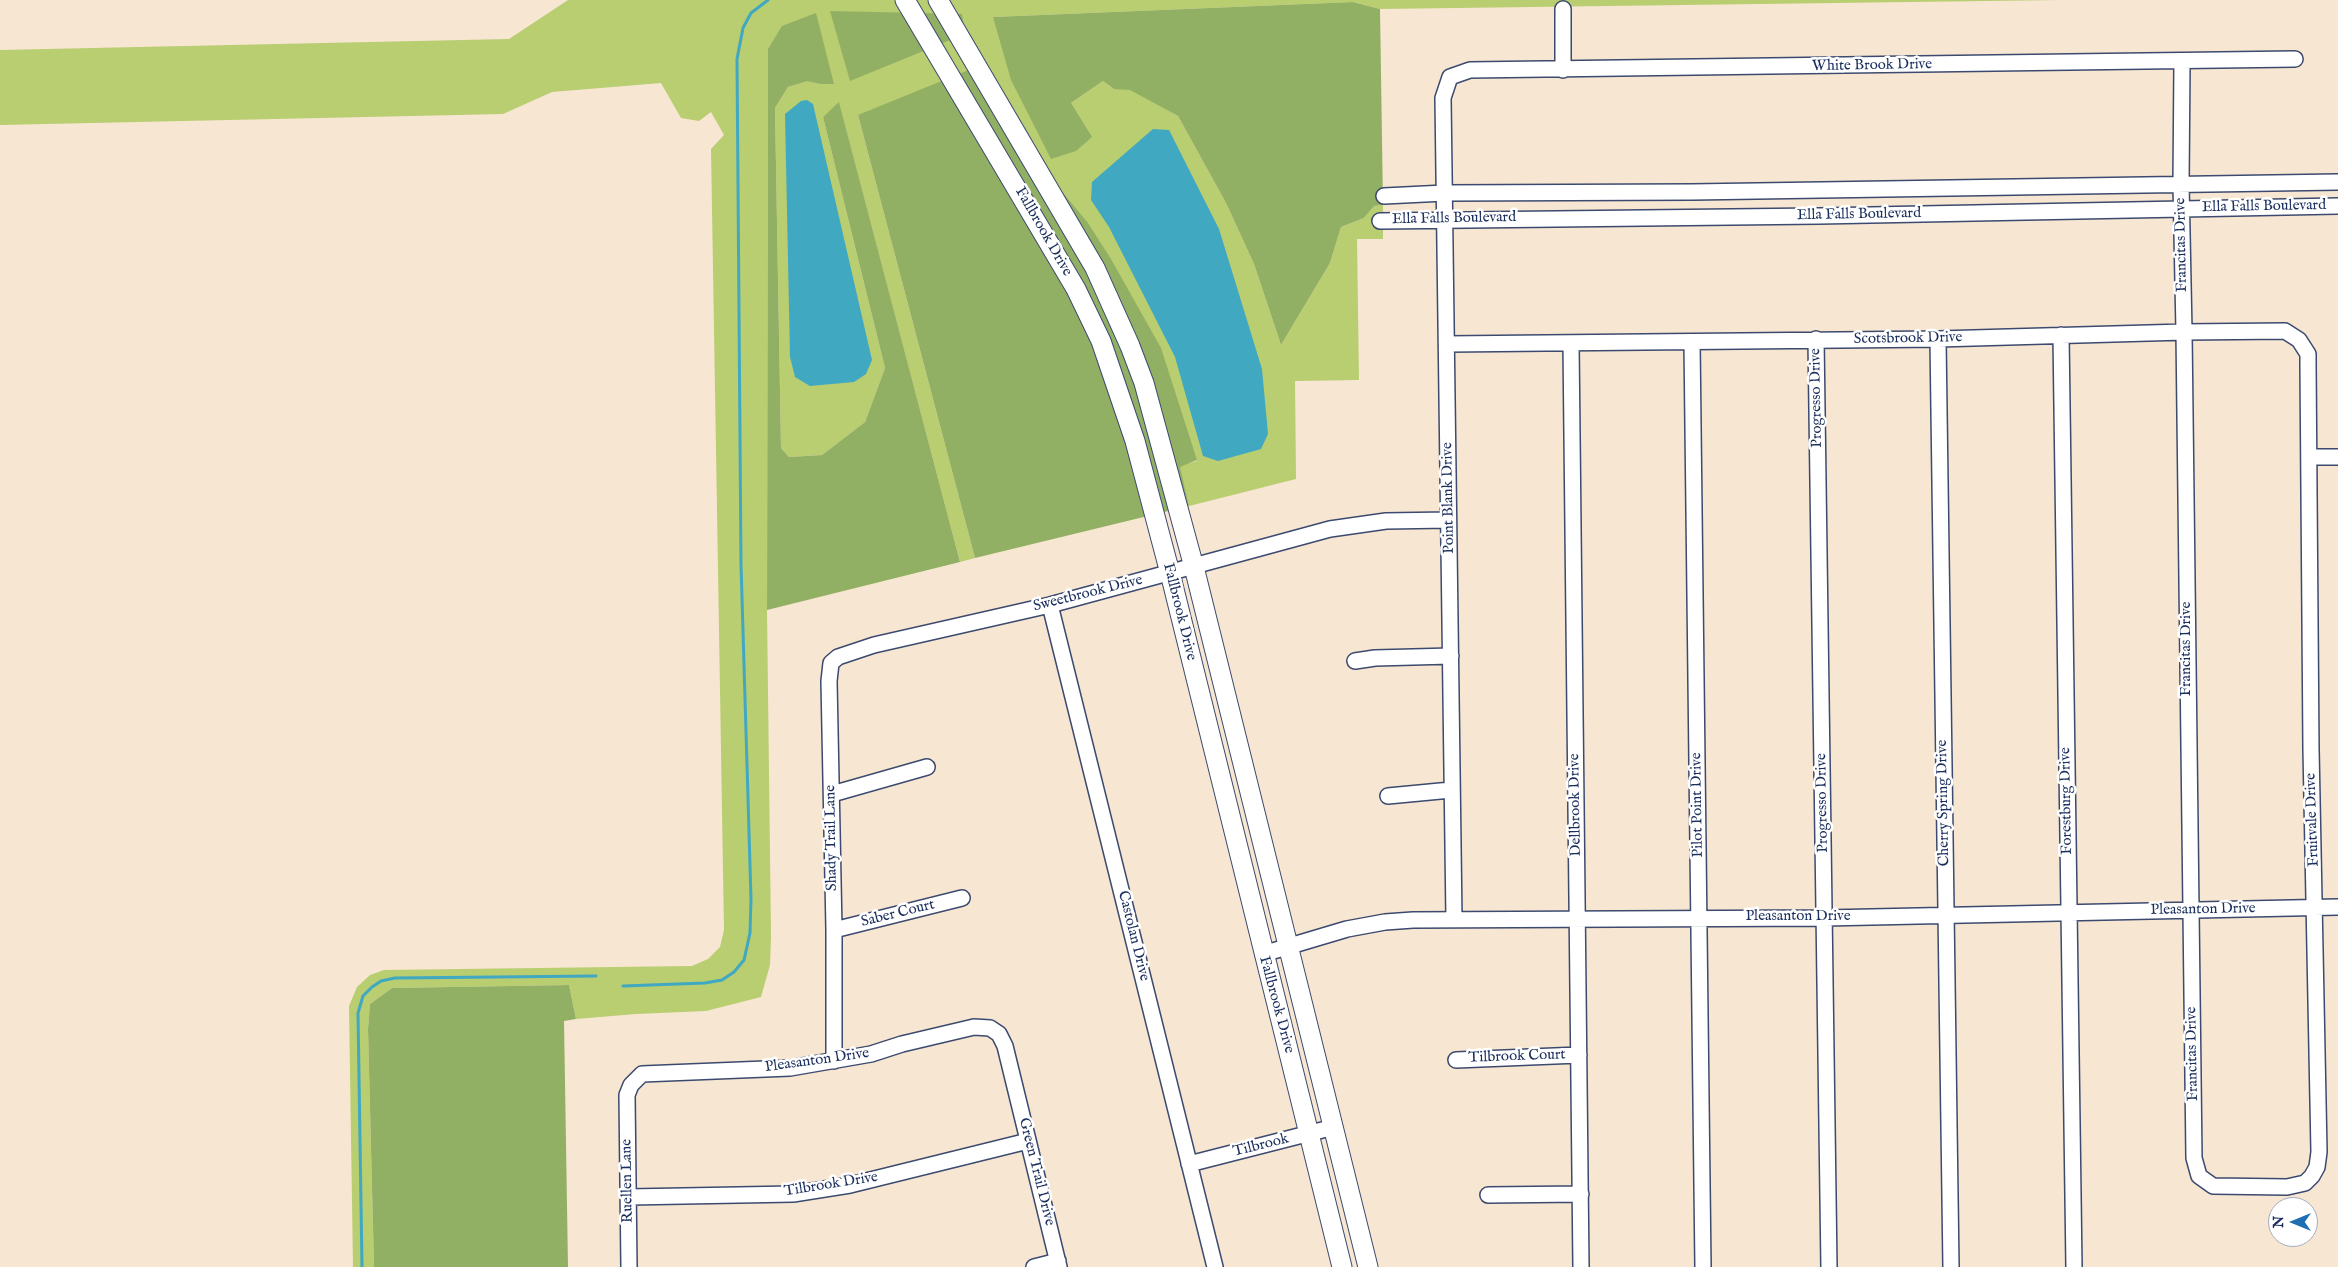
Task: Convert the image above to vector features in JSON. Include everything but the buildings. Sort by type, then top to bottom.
[{"type":"main road","name":"Fallbrook Drive","points":[[938,0],[1095,268],[1144,383],[1194,567],[1368,1267]]},
{"type":"main road","name":"Fallbrook Drive","points":[[909,7],[1076,289],[1101,341],[1135,440],[1170,573],[1342,1267]]},
{"type":"main road","points":[[1101,341],[1123,330]]},
{"type":"main road","points":[[1210,739],[1235,732]]},
{"type":"street","points":[[1563,9],[1563,70]]},
{"type":"street","name":"White Brook Drive","points":[[1450,77],[1470,70],[2295,59]]},
{"type":"street","name":"Francitas Drive","points":[[2182,62],[2180,184],[2184,332],[2196,1167],[2199,1176],[2213,1186],[2257,1187]]},
{"type":"street","name":"Point Blank Drive","points":[[1450,77],[1443,98],[1448,344],[1448,520],[1454,920]]},
{"type":"street","name":"Ella Falls Boulevard","points":[[1384,196],[1445,193],[1692,192],[2338,182]]},
{"type":"street","points":[[1908,188],[1909,214]]},
{"type":"street","points":[[1692,192],[1692,217]]},
{"type":"street","name":"Ella Falls Boulevard","points":[[1380,221],[2338,206]]},
{"type":"street","name":"Scotsbrook Drive","points":[[1448,344],[1938,339],[2184,332],[2285,332],[2299,340],[2308,354],[2308,404]]},
{"type":"street","name":"Forestburg Drive","points":[[2061,335],[2074,1267]]},
{"type":"street","name":"Cherry Spring Drive","points":[[1938,339],[1950,1267]]},
{"type":"street","name":"Progresso Drive","points":[[1816,340],[1829,1267]]},
{"type":"street","name":"Pilot Point Drive","points":[[1692,342],[1703,1267]]},
{"type":"street","name":"Dellbrook Drive","points":[[1571,343],[1581,1267]]},
{"type":"street","name":"Fruitvale Drive","points":[[2257,1187],[2287,1187],[2305,1182],[2312,1176],[2317,1167],[2316,908],[2311,750],[2308,404]]},
{"type":"street","points":[[2309,457],[2338,457]]},
{"type":"street","name":"Sweetbrook Drive","points":[[874,645],[1050,604],[1194,567],[1330,528],[1386,521],[1448,520]]},
{"type":"street","name":"Castolan Drive","points":[[1050,604],[1215,1267]]},
{"type":"street","name":"Shady Trail Lane","points":[[834,1061],[834,930],[829,681],[831,663],[838,656],[874,645]]},
{"type":"street","points":[[1354,662],[1375,658],[1451,656]]},
{"type":"street","points":[[832,794],[927,767]]},
{"type":"street","points":[[1388,796],[1451,790]]},
{"type":"street","name":"Saber Court","points":[[834,930],[962,898]]},
{"type":"street","name":"Pleasanton Drive","points":[[1263,954],[1346,929],[1384,922],[1578,918],[1825,918],[2338,907]]},
{"type":"street","name":"Pleasanton Drive","points":[[627,1095],[631,1085],[642,1074],[780,1068],[834,1061],[974,1027],[990,1028],[999,1034],[1005,1046],[1012,1076]]},
{"type":"street","name":"Tilbrook Court","points":[[1456,1060],[1579,1055]]},
{"type":"street","name":"Green Trail Drive","points":[[1012,1076],[1058,1264]]},
{"type":"street","name":"Ruellen Lane","points":[[627,1095],[629,1267]]},
{"type":"street","name":"Tilbrook","points":[[1189,1164],[1334,1127]]},
{"type":"street","name":"Tilbrook Drive","points":[[629,1197],[793,1194],[850,1186],[1028,1141]]},
{"type":"street","points":[[1488,1195],[1581,1194]]},
{"type":"street","points":[[1034,1267],[1058,1264]]},
{"type":"green space","points":[[568,0],[2061,0],[1380,9],[1353,2],[993,17],[1071,103],[1103,81],[1114,89],[1130,89],[1178,116],[1226,203],[1254,264],[1281,345],[1330,263],[1341,227],[1364,218],[1374,206],[1383,205],[1383,239],[1357,239],[1359,380],[1295,381],[1296,479],[1189,506],[1179,466],[1197,461],[858,115],[975,558],[960,562],[839,103],[823,117],[885,368],[865,422],[822,455],[789,457],[781,448],[775,108],[788,87],[807,80],[820,84],[834,83],[768,49],[767,610],[771,936],[770,965],[761,997],[706,1011],[576,1019],[569,985],[392,988],[370,1004],[368,1029],[374,1267],[353,1267],[349,1006],[357,987],[370,975],[384,970],[692,966],[708,959],[720,947],[724,930],[711,149],[724,135],[711,112],[699,121],[681,118],[661,83],[552,92],[503,114],[0,125],[0,50],[509,39]]},
{"type":"green space","points":[[1353,2],[1380,9],[1383,205],[1374,206],[1364,218],[1341,227],[1330,263],[1281,345],[1254,264],[1226,203],[1178,116],[1130,90],[1114,89],[1103,81],[1071,103],[1092,137],[1076,151],[1051,159],[1011,80],[993,17]]},
{"type":"green space","points":[[830,11],[962,14],[965,34],[850,81]]},
{"type":"green space","points":[[816,13],[834,84],[820,84],[807,81],[788,87],[775,108],[781,448],[789,457],[822,455],[865,422],[885,368],[823,117],[839,102],[960,562],[767,610],[768,49],[782,26]]},
{"type":"green space","points":[[976,67],[1029,166],[1063,193],[1088,223],[1111,259],[1161,348],[1197,460],[1180,467],[1189,506],[975,558],[858,115]]},
{"type":"green space","points":[[569,985],[576,1019],[564,1021],[568,1267],[374,1267],[368,1029],[370,1004],[392,988]]},
{"type":"water","points":[[807,100],[813,104],[872,360],[866,374],[854,382],[810,386],[795,377],[790,357],[785,114],[801,101]]},
{"type":"water","points":[[1153,129],[1169,130],[1219,229],[1262,369],[1268,434],[1261,449],[1218,461],[1203,456],[1175,357],[1109,227],[1091,200],[1092,182]]},
{"type":"waterway","points":[[623,986],[705,983],[722,980],[734,972],[744,960],[750,933],[751,899],[741,564],[737,59],[743,28],[751,13],[768,0]]},
{"type":"waterway","points":[[362,1267],[358,1013],[363,996],[381,981],[395,978],[596,976]]}]
